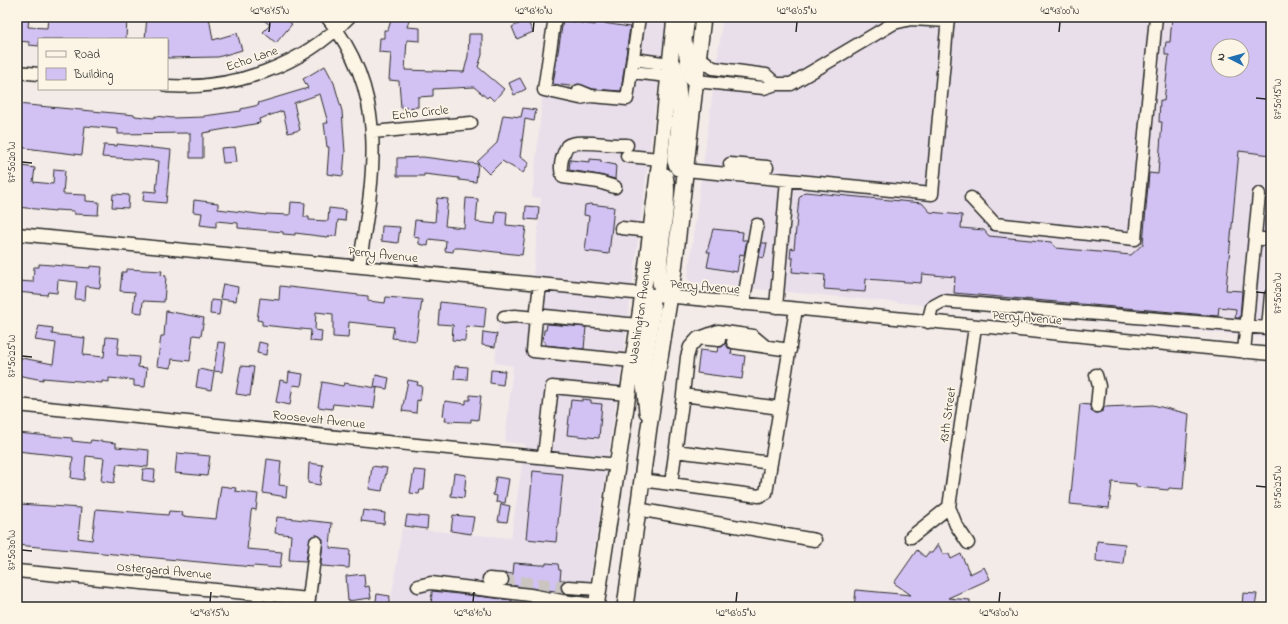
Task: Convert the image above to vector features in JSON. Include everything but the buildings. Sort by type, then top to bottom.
[{"type":"main road","name":"Washington Avenue","points":[[596,606],[643,294],[660,159],[675,17]]},
{"type":"main road","points":[[687,17],[684,40],[695,86]]},
{"type":"main road","name":"Washington Avenue","points":[[625,607],[641,480],[670,298],[703,17]]},
{"type":"main road","points":[[670,64],[678,86],[680,115],[675,161],[678,168],[686,170]]},
{"type":"main road","points":[[660,159],[666,181],[667,200],[659,274],[663,292],[670,298]]},
{"type":"main road","points":[[643,294],[651,300],[653,308],[643,373],[649,427]]},
{"type":"street","points":[[327,17],[336,29],[358,71],[369,107],[373,132],[372,181],[359,266]]},
{"type":"street","name":"Echo Lane","points":[[168,86],[201,86],[222,83],[261,73],[298,56],[336,29],[349,17]]},
{"type":"street","points":[[555,17],[544,90],[569,91],[591,96],[627,99],[639,17]]},
{"type":"street","points":[[971,198],[995,224],[1135,239],[1156,17]]},
{"type":"street","points":[[695,86],[764,88],[776,84],[791,84],[892,20],[948,19],[937,195],[787,180],[763,171],[730,164]]},
{"type":"street","points":[[699,57],[713,68],[766,75],[776,84]]},
{"type":"street","points":[[634,59],[670,64]]},
{"type":"street","points":[[632,72],[670,64]]},
{"type":"street","points":[[17,72],[38,74]]},
{"type":"street","points":[[569,91],[567,96],[580,98],[591,96]]},
{"type":"street","name":"Echo Circle","points":[[373,132],[471,123]]},
{"type":"street","points":[[615,187],[605,183],[563,177],[561,172],[561,161],[566,146],[574,142],[614,146],[660,159]]},
{"type":"street","points":[[686,170],[763,171]]},
{"type":"street","points":[[776,307],[787,180]]},
{"type":"street","points":[[1244,352],[1259,194]]},
{"type":"street","points":[[743,304],[756,225]]},
{"type":"street","points":[[621,228],[651,231]]},
{"type":"street","name":"Perry Avenue","points":[[17,234],[359,266],[643,294],[670,298],[1271,354]]},
{"type":"street","points":[[1255,238],[1271,240]]},
{"type":"street","points":[[540,284],[533,351],[632,361]]},
{"type":"street","points":[[928,322],[932,307],[943,302],[1268,328],[1271,295]]},
{"type":"street","points":[[641,480],[759,496],[766,492],[796,309]]},
{"type":"street","points":[[504,318],[515,316],[536,318],[545,316],[638,325]]},
{"type":"street","name":"13th Street","points":[[949,507],[975,327]]},
{"type":"street","points":[[671,484],[687,357],[690,346],[698,338],[718,331],[753,336],[765,346]]},
{"type":"street","points":[[698,338],[719,340]]},
{"type":"street","points":[[733,342],[790,350]]},
{"type":"street","points":[[1096,375],[1099,386],[1097,406]]},
{"type":"street","points":[[544,456],[552,386],[627,394]]},
{"type":"street","points":[[683,395],[780,408]]},
{"type":"street","name":"Roosevelt Avenue","points":[[17,405],[618,464]]},
{"type":"street","points":[[675,451],[771,463]]},
{"type":"street","points":[[911,537],[949,507],[956,525],[968,543]]},
{"type":"street","points":[[638,509],[815,540]]},
{"type":"street","points":[[308,603],[316,542]]},
{"type":"street","name":"Ostergard Avenue","points":[[17,571],[308,603]]},
{"type":"street","points":[[489,579],[502,580]]},
{"type":"street","points":[[418,586],[431,584],[530,595],[596,606]]},
{"type":"street","points":[[568,587],[598,589]]},
{"type":"shaded area","points":[[551,17],[667,17],[625,341],[586,607],[390,607],[402,528],[511,538],[525,444],[505,442],[513,366],[495,363],[500,311],[529,314],[541,198],[532,197]]},
{"type":"shaded area","points":[[723,17],[1271,17],[1271,338],[693,283],[688,279]]},
{"type":"tunnel","points":[[569,89],[579,91]]},
{"type":"tunnel","points":[[502,580],[568,587]]}]
